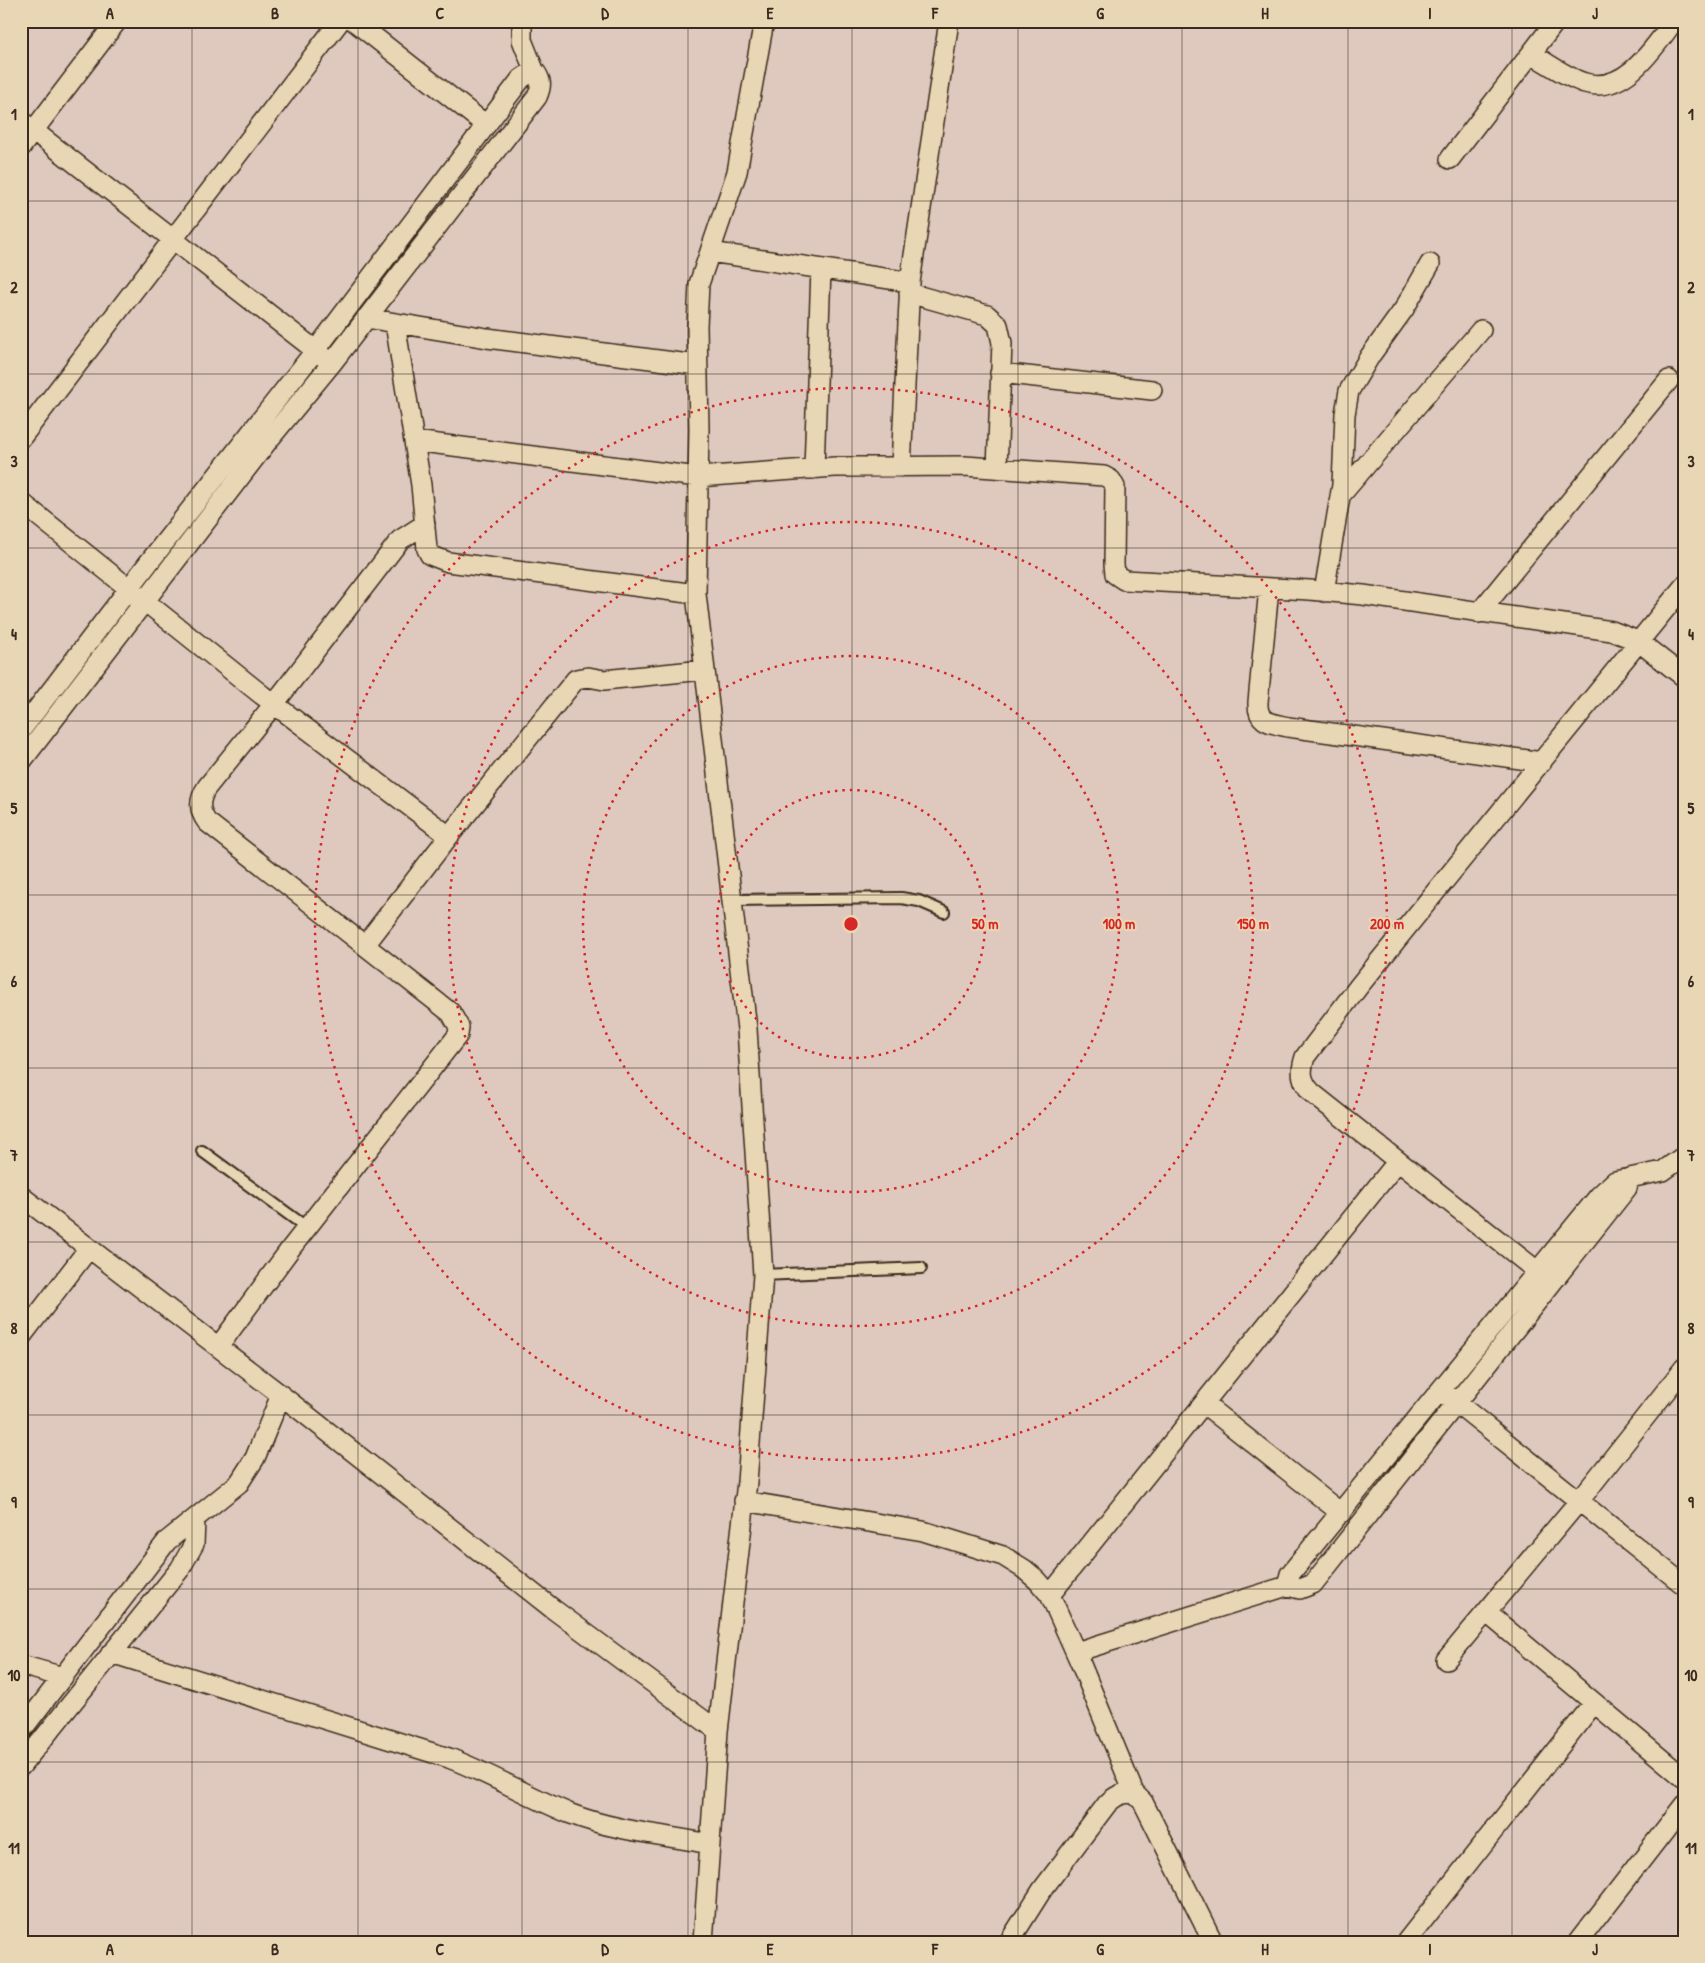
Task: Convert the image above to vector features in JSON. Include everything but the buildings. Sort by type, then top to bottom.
[{"type":"street","points":[[21,147],[28,126],[117,21]]},
{"type":"street","points":[[21,438],[340,21]]},
{"type":"street","points":[[354,21],[486,125]]},
{"type":"street","points":[[21,762],[267,442],[332,363],[537,98],[541,84],[540,78],[534,70],[522,40],[522,21]]},
{"type":"street","points":[[703,1942],[718,1731],[744,1501],[762,1276],[747,1029],[733,900],[703,670],[696,594],[699,284],[737,172],[764,21]]},
{"type":"street","points":[[901,467],[909,288],[949,21]]},
{"type":"street","points":[[1450,159],[1556,21]]},
{"type":"street","points":[[1531,54],[1584,83],[1595,85],[1612,82],[1629,73],[1645,58],[1674,21]]},
{"type":"street","points":[[21,730],[129,588],[316,350],[521,79],[534,70]]},
{"type":"street","points":[[28,126],[332,363]]},
{"type":"street","points":[[710,252],[821,269],[909,288],[993,318],[1001,334],[996,468]]},
{"type":"street","points":[[1324,592],[1343,474],[1345,414],[1349,391],[1370,356],[1404,309],[1430,264]]},
{"type":"street","points":[[814,469],[821,269]]},
{"type":"street","points":[[366,318],[487,338],[697,365]]},
{"type":"street","points":[[395,323],[414,441],[425,524],[426,549],[430,555],[442,561],[696,594]]},
{"type":"street","points":[[1340,496],[1481,330]]},
{"type":"street","points":[[1000,373],[1152,390]]},
{"type":"street","points":[[1479,613],[1669,380]]},
{"type":"street","points":[[414,441],[698,477],[814,469],[901,467],[996,468],[1104,476],[1111,480],[1116,495],[1114,564],[1119,578],[1131,582],[1324,592],[1612,631],[1638,641],[1684,677]]},
{"type":"street","points":[[21,502],[274,704],[449,836]]},
{"type":"street","points":[[219,1346],[306,1227],[458,1035],[459,1026],[451,1013],[319,912],[206,822],[202,815],[201,795],[206,787],[274,704],[400,540],[425,524]]},
{"type":"street","points":[[1537,1271],[1305,1086],[1301,1076],[1305,1057],[1359,986],[1684,586]]},
{"type":"street","points":[[1269,588],[1258,707],[1261,718],[1288,728],[1542,762]]},
{"type":"street","points":[[365,946],[449,836],[576,679],[588,677],[604,680],[703,670]]},
{"type":"street","points":[[1287,1586],[1290,1574],[1604,1191],[1615,1181],[1663,1171],[1684,1156]]},
{"type":"street","points":[[1050,1595],[1398,1161]]},
{"type":"street","points":[[1076,1652],[1287,1586],[1293,1589],[1307,1588],[1321,1576],[1372,1507],[1627,1188],[1628,1178]]},
{"type":"street","points":[[21,1196],[219,1346],[553,1609],[718,1731]]},
{"type":"street","points":[[21,1337],[89,1248]]},
{"type":"street","points":[[1446,1660],[1680,1380]]},
{"type":"street","points":[[1440,1390],[1684,1585]]},
{"type":"street","points":[[21,1731],[167,1541],[195,1521],[245,1476],[282,1395]]},
{"type":"street","points":[[1204,1404],[1341,1513]]},
{"type":"street","points":[[744,1501],[923,1531],[1003,1556],[1037,1580],[1050,1595],[1076,1652],[1134,1793],[1143,1802],[1213,1942]]},
{"type":"street","points":[[21,1766],[191,1552],[194,1544],[195,1521]]},
{"type":"street","points":[[1486,1612],[1684,1778]]},
{"type":"street","points":[[111,1653],[449,1758],[570,1813],[596,1822],[710,1844]]},
{"type":"street","points":[[21,1665],[62,1677]]},
{"type":"street","points":[[1406,1942],[1594,1703]]},
{"type":"street","points":[[1009,1942],[1042,1890],[1107,1804],[1118,1795],[1134,1793]]},
{"type":"street","points":[[1578,1942],[1684,1804]]},
{"type":"lane","points":[[733,900],[901,898],[919,901],[944,912]]},
{"type":"lane","points":[[202,1151],[306,1227]]},
{"type":"lane","points":[[762,1276],[920,1268]]}]
